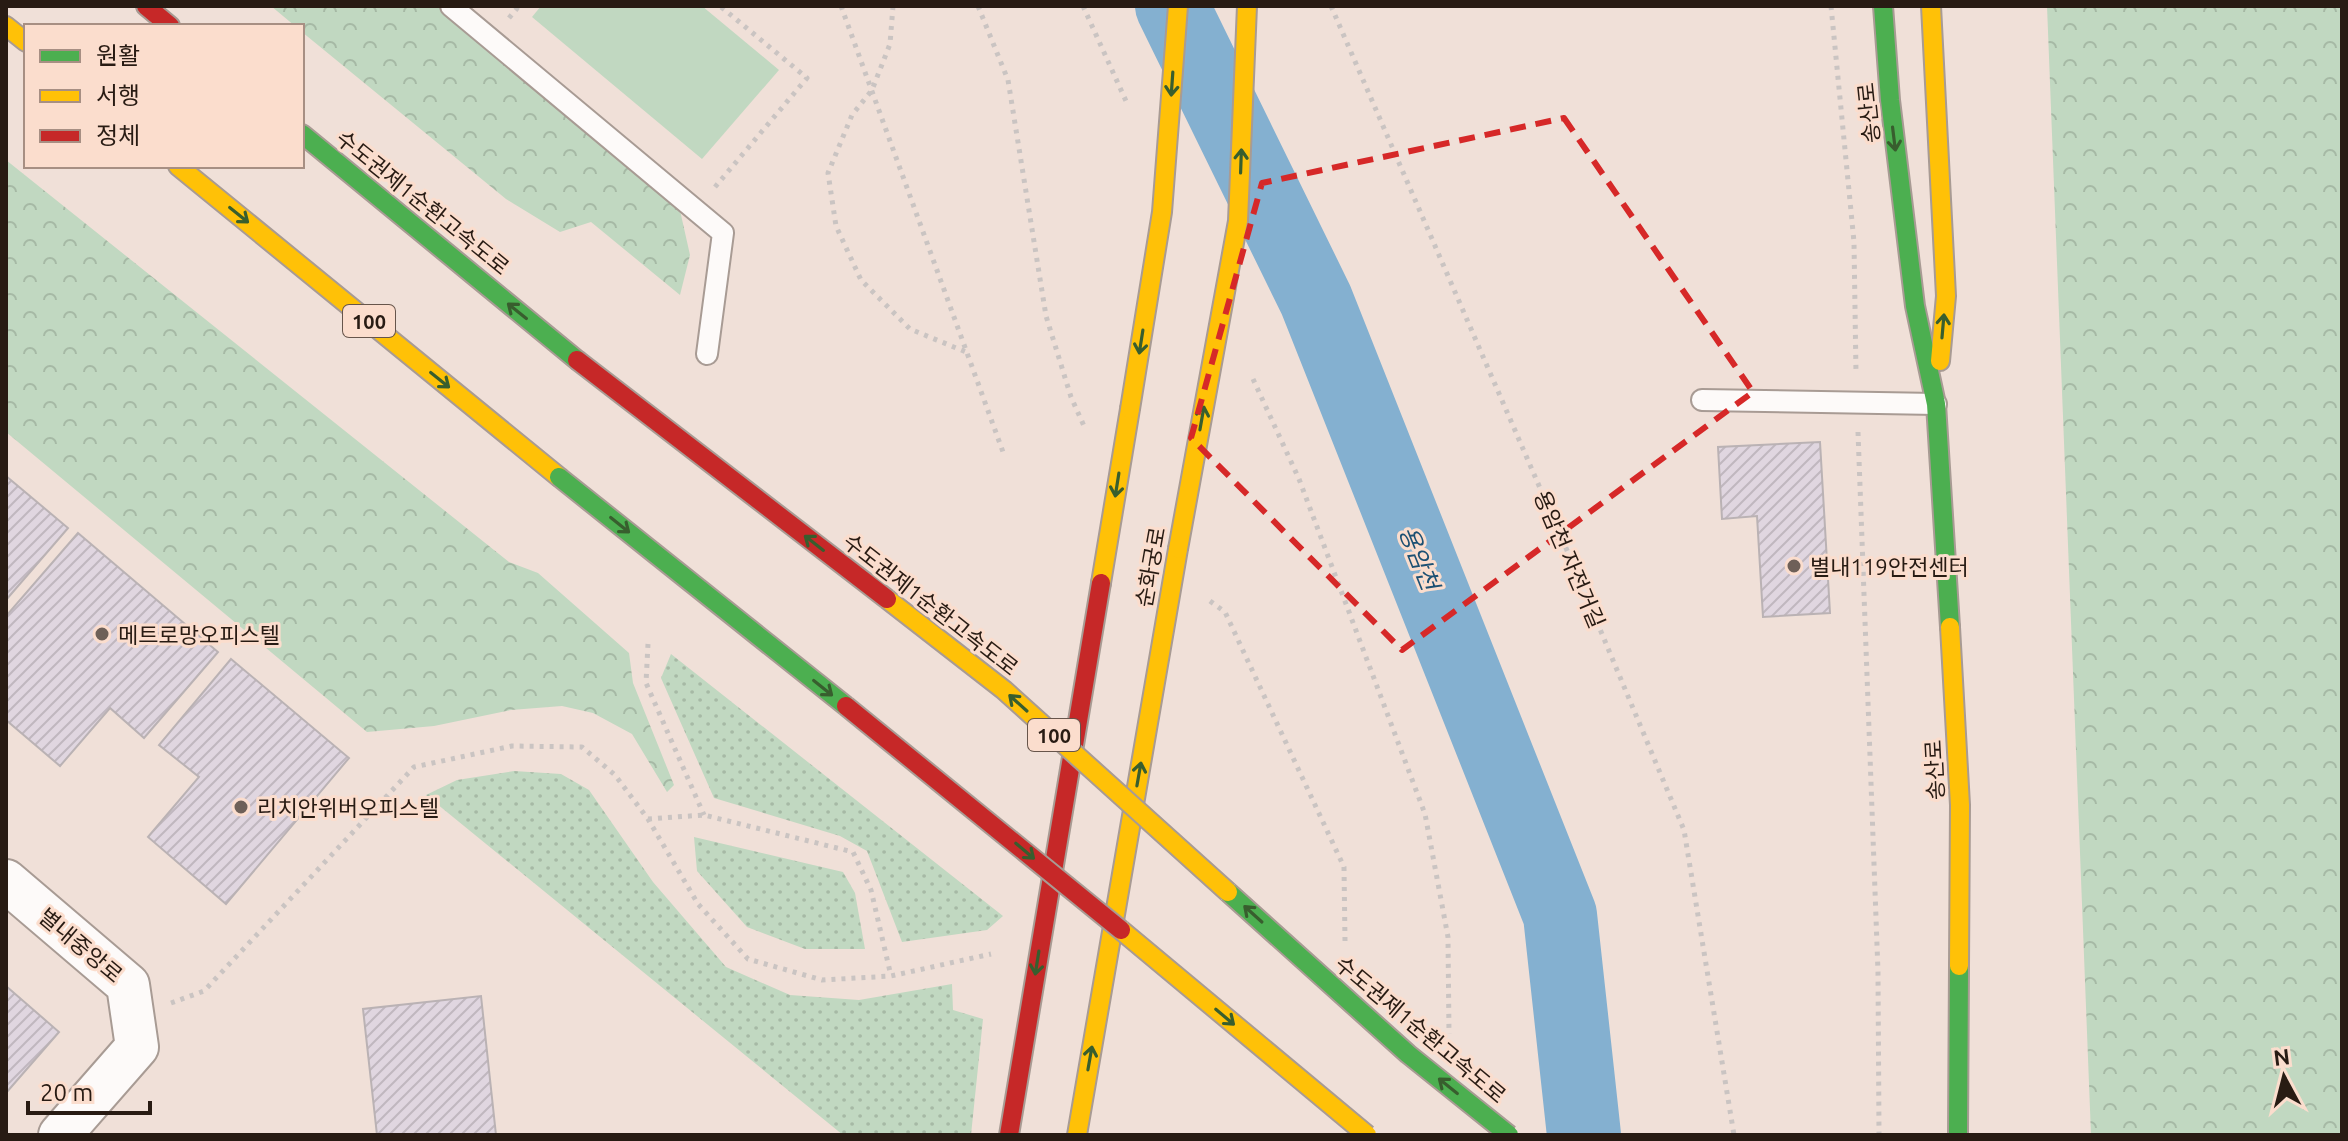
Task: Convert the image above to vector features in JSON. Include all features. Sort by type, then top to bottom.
[{"type":"main road","points":[[146,6],[168,24]]},
{"type":"main road","name":"순화궁로","points":[[1009,1135],[1162,212],[1178,6]]},
{"type":"main road","name":"순화궁로","points":[[1077,1135],[1238,221],[1247,6]]},
{"type":"main road","points":[[1876,6],[1890,100]]},
{"type":"main road","name":"송산로","points":[[1883,6],[1890,100],[1915,306],[1936,404],[1960,805],[1958,1135]]},
{"type":"main road","name":"송산로","points":[[1931,6],[1946,296],[1936,404]]},
{"type":"main road","points":[[1935,103],[1943,6]]},
{"type":"main road","points":[[6,26],[24,40]]},
{"type":"main road","name":"수도권제1순환고속도로","points":[[304,136],[577,360],[1004,690],[1408,1054],[1509,1135]]},
{"type":"main road","name":"100","points":[[180,168],[559,477],[958,795],[1367,1135]]},
{"type":"street","name":"별내중앙로","points":[[6,881],[128,985],[137,1047],[60,1135]]},
{"type":"lane","points":[[451,6],[723,233],[707,354]]},
{"type":"lane","points":[[1702,400],[1936,404]]},
{"type":"path","points":[[711,192],[807,78],[720,6]]},
{"type":"path","points":[[841,6],[1003,452]]},
{"type":"path","points":[[893,6],[890,44],[872,90],[852,115],[828,173],[836,226],[861,280],[910,329],[967,352]]},
{"type":"path","points":[[978,6],[1008,80],[1046,316],[1071,397],[1086,431]]},
{"type":"path","points":[[1083,6],[1129,106]]},
{"type":"path","name":"용암천 자전거길","points":[[1331,6],[1560,534],[1684,830],[1734,1135]]},
{"type":"path","points":[[1831,6],[1854,242],[1878,972],[1879,1135]]},
{"type":"path","points":[[1253,379],[1299,479],[1425,814],[1448,937],[1449,1044]]},
{"type":"path","points":[[1209,601],[1225,612],[1344,867],[1346,946]]},
{"type":"path","points":[[648,644],[646,683],[704,815]]},
{"type":"path","points":[[133,1017],[204,991],[414,767],[512,746],[582,747],[615,775],[648,819],[698,904],[748,959],[822,980],[891,976],[991,954]]},
{"type":"path","points":[[648,819],[704,815],[853,852],[871,890],[891,976]]},
{"type":"highlighted area","points":[[1564,118],[1753,392],[1402,650],[1191,438],[1262,183]]},
{"type":"green space","points":[[271,6],[446,6],[675,188],[690,255],[680,295],[591,222],[560,232],[506,199],[304,34],[304,24],[293,24]]},
{"type":"green space","points":[[541,6],[702,6],[779,70],[702,159],[532,17]]},
{"type":"green space","points":[[2047,6],[2342,6],[2342,1135],[2091,1135]]},
{"type":"green space","points":[[6,160],[509,562],[538,573],[629,653],[633,683],[674,785],[667,792],[632,734],[593,713],[562,706],[511,710],[434,726],[367,732],[6,432]]},
{"type":"green space","points":[[671,654],[1003,916],[987,930],[902,942],[867,851],[840,836],[714,798],[661,678]]},
{"type":"green space","points":[[514,771],[561,774],[589,790],[653,882],[726,967],[790,995],[859,1000],[952,984],[953,1010],[983,1019],[971,1135],[843,1135],[426,795],[457,780]]},
{"type":"green space","points":[[694,837],[843,872],[855,893],[865,949],[805,949],[747,927],[697,871]]},
{"type":"building","name":"별내119안전센터","points":[[1820,442],[1830,613],[1763,617],[1757,516],[1722,519],[1718,447]]},
{"type":"building","points":[[6,476],[68,528],[6,600]]},
{"type":"building","name":"메트로망오피스텔","points":[[78,533],[218,652],[144,738],[110,708],[60,766],[6,720],[6,616]]},
{"type":"building","name":"리치안위버오피스텔","points":[[231,659],[349,758],[226,904],[148,837],[199,777],[159,745]]},
{"type":"building","points":[[6,986],[59,1032],[6,1093]]},
{"type":"building","points":[[481,996],[496,1135],[377,1135],[363,1009]]},
{"type":"waterway","name":"용암천","points":[[1172,6],[1316,300],[1560,915],[1584,1135]]},
{"type":"traffic: fast","points":[[1883,6],[1890,100],[1915,306],[1936,404],[1950,627]]},
{"type":"traffic: fast","points":[[304,136],[577,360]]},
{"type":"traffic: fast","points":[[559,477],[846,706]]},
{"type":"traffic: fast","points":[[1228,892],[1408,1054],[1509,1135]]},
{"type":"traffic: fast","points":[[1958,1135],[1959,966]]},
{"type":"traffic: slow","points":[[1130,409],[1162,212],[1178,6]]},
{"type":"traffic: slow","points":[[1178,549],[1238,221],[1247,6]]},
{"type":"traffic: slow","points":[[1931,6],[1946,296],[1940,361]]},
{"type":"traffic: slow","points":[[6,26],[24,40]]},
{"type":"traffic: slow","points":[[180,168],[559,477]]},
{"type":"traffic: slow","points":[[1101,583],[1130,409]]},
{"type":"traffic: slow","points":[[1077,1135],[1178,549]]},
{"type":"traffic: slow","points":[[887,599],[1004,690],[1228,892]]},
{"type":"traffic: slow","points":[[1950,627],[1960,805],[1959,966]]},
{"type":"traffic: slow","points":[[1121,930],[1367,1135]]},
{"type":"traffic: jam","points":[[146,6],[168,24]]},
{"type":"traffic: jam","points":[[577,360],[887,599]]},
{"type":"traffic: jam","points":[[1009,1135],[1101,583]]},
{"type":"traffic: jam","points":[[846,706],[1121,930]]},
{"type":"place","name":"별내119안전센터","points":[[1794,566]]},
{"type":"place","name":"메트로망오피스텔","points":[[102,634]]},
{"type":"place","name":"리치안위버오피스텔","points":[[241,807]]}]
